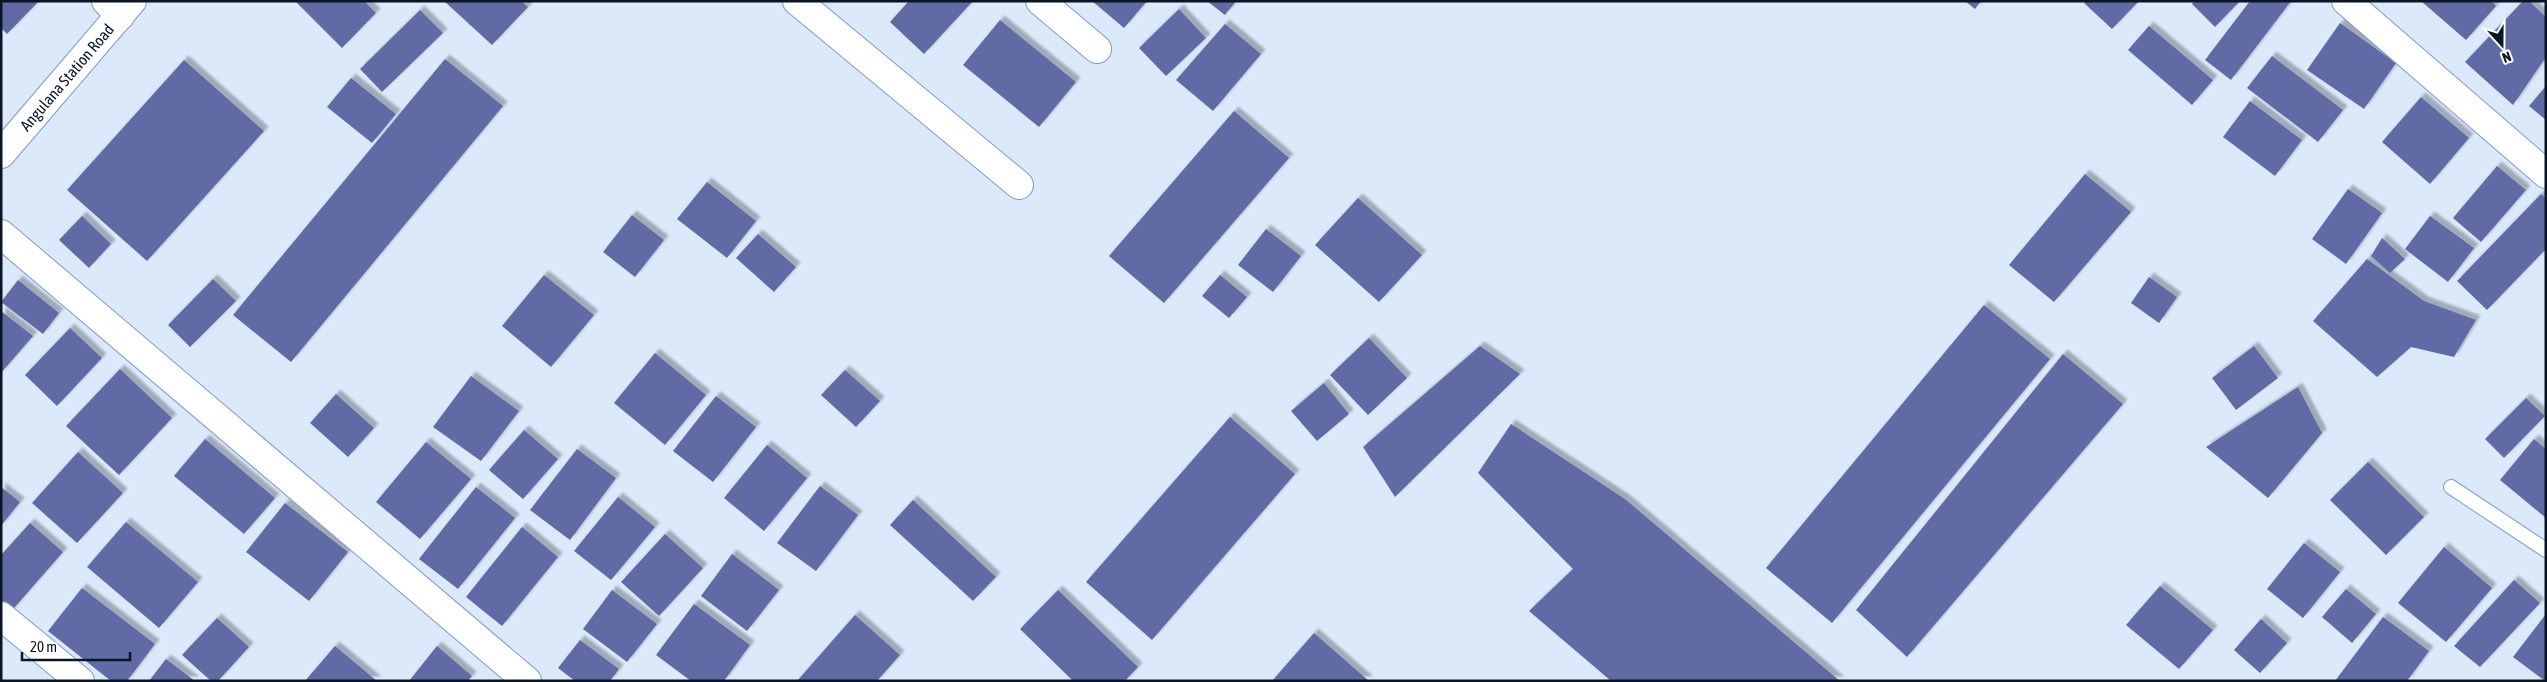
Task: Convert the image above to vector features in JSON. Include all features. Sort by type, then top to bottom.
[{"type":"street","points":[[796,1],[1019,185]]},
{"type":"street","points":[[1040,1],[1096,48]]},
{"type":"street","points":[[2346,1],[2546,174]]},
{"type":"street","name":"Angulana Station Road","points":[[1,154],[119,6]]},
{"type":"street","points":[[1,234],[527,681]]},
{"type":"street","points":[[1,616],[80,681]]},
{"type":"lane","points":[[2451,487],[2546,550]]},
{"type":"building","points":[[1,1],[39,1],[7,34],[1,28]]},
{"type":"building","points":[[295,1],[364,1],[376,13],[342,48]]},
{"type":"building","points":[[444,1],[521,1],[528,7],[492,45]]},
{"type":"building","points":[[909,1],[973,1],[924,54],[890,22]]},
{"type":"building","points":[[1092,1],[1147,1],[1124,28]]},
{"type":"building","points":[[1207,1],[1236,1],[1225,15]]},
{"type":"building","points":[[1965,1],[1981,1],[1975,9]]},
{"type":"building","points":[[2086,1],[2139,1],[2112,29],[2084,3]]},
{"type":"building","points":[[2194,1],[2240,1],[2215,27],[2192,4]]},
{"type":"building","points":[[2250,1],[2291,1],[2231,80],[2205,60]]},
{"type":"building","points":[[2421,1],[2491,1],[2496,6],[2466,40]]},
{"type":"building","points":[[2523,1],[2529,1],[2546,17],[2546,57],[2513,105],[2465,62]]},
{"type":"building","points":[[1179,9],[1206,38],[1166,76],[1139,48]]},
{"type":"building","points":[[420,10],[443,33],[382,92],[360,69]]},
{"type":"building","points":[[1000,20],[1076,82],[1039,127],[963,65]]},
{"type":"building","points":[[2340,23],[2396,63],[2364,109],[2307,70]]},
{"type":"building","points":[[1225,24],[1261,54],[1213,111],[1176,80]]},
{"type":"building","points":[[2149,26],[2213,80],[2192,105],[2128,50]]},
{"type":"building","points":[[2272,56],[2343,110],[2318,142],[2247,88]]},
{"type":"building","points":[[445,59],[503,106],[291,362],[233,315]]},
{"type":"building","points":[[184,60],[264,131],[147,261],[67,190]]},
{"type":"building","points":[[351,78],[396,114],[372,143],[327,107]]},
{"type":"building","points":[[2546,86],[2546,120],[2529,106]]},
{"type":"building","points":[[2421,97],[2469,138],[2430,184],[2382,142]]},
{"type":"building","points":[[2250,101],[2302,140],[2275,176],[2223,137]]},
{"type":"building","points":[[1234,111],[1289,158],[1164,303],[1109,256]]},
{"type":"building","points":[[2497,166],[2526,190],[2481,242],[2453,218]]},
{"type":"building","points":[[2085,174],[2131,212],[2054,302],[2009,265]]},
{"type":"building","points":[[707,182],[756,221],[727,258],[677,219]]},
{"type":"building","points":[[2348,189],[2382,213],[2346,264],[2312,239]]},
{"type":"building","points":[[2541,194],[2546,198],[2546,249],[2487,310],[2457,281]]},
{"type":"building","points":[[1358,198],[1422,255],[1379,302],[1315,245]]},
{"type":"building","points":[[632,215],[664,240],[635,277],[603,252]]},
{"type":"building","points":[[82,216],[111,244],[89,268],[59,240]]},
{"type":"building","points":[[2430,216],[2474,248],[2448,282],[2405,249]]},
{"type":"building","points":[[1266,229],[1301,256],[1273,292],[1238,265]]},
{"type":"building","points":[[758,234],[796,267],[774,292],[736,258]]},
{"type":"building","points":[[2382,238],[2405,259],[2390,273],[2371,256]]},
{"type":"building","points":[[2367,259],[2424,301],[2476,320],[2454,357],[2411,347],[2377,377],[2313,321]]},
{"type":"building","points":[[544,275],[594,315],[551,367],[502,326]]},
{"type":"building","points":[[1220,275],[1247,297],[1229,318],[1202,296]]},
{"type":"building","points":[[2149,277],[2177,297],[2159,323],[2131,303]]},
{"type":"building","points":[[213,279],[236,301],[190,347],[168,325]]},
{"type":"building","points":[[18,280],[59,313],[43,334],[1,302]]},
{"type":"building","points":[[1984,305],[2050,359],[1832,623],[1766,568]]},
{"type":"building","points":[[1,311],[33,336],[1,373]]},
{"type":"building","points":[[70,328],[102,358],[57,406],[25,375]]},
{"type":"building","points":[[1369,338],[1407,378],[1368,415],[1330,375]]},
{"type":"building","points":[[1480,346],[1520,374],[1395,497],[1363,447]]},
{"type":"building","points":[[2254,346],[2278,378],[2236,410],[2212,378]]},
{"type":"building","points":[[655,353],[706,395],[665,445],[614,403]]},
{"type":"building","points":[[2063,354],[2123,404],[1907,657],[1856,610]]},
{"type":"building","points":[[120,369],[172,418],[119,475],[66,426]]},
{"type":"building","points":[[845,370],[880,401],[856,427],[821,395]]},
{"type":"building","points":[[471,376],[519,411],[481,461],[433,427]]},
{"type":"building","points":[[1324,383],[1349,414],[1317,441],[1291,411]]},
{"type":"building","points":[[2298,387],[2322,433],[2268,498],[2206,447]]},
{"type":"building","points":[[336,394],[374,428],[348,457],[310,423]]},
{"type":"building","points":[[716,396],[756,427],[713,482],[673,451]]},
{"type":"building","points":[[2526,398],[2545,416],[2504,458],[2485,439]]},
{"type":"building","points":[[1230,417],[1295,474],[1152,640],[1086,582]]},
{"type":"building","points":[[1511,424],[1625,499],[1840,681],[1611,681],[1529,611],[1573,569],[1478,473]]},
{"type":"building","points":[[524,430],[558,459],[523,499],[489,470]]},
{"type":"building","points":[[205,439],[275,498],[244,534],[174,476]]},
{"type":"building","points":[[2534,439],[2546,449],[2546,518],[2500,480]]},
{"type":"building","points":[[426,442],[471,479],[420,539],[376,502]]},
{"type":"building","points":[[767,445],[807,478],[764,531],[724,498]]},
{"type":"building","points":[[577,449],[616,478],[570,540],[530,510]]},
{"type":"building","points":[[78,452],[123,493],[77,543],[32,503]]},
{"type":"building","points":[[2368,462],[2424,517],[2386,555],[2330,500]]},
{"type":"building","points":[[820,486],[858,515],[816,571],[777,543]]},
{"type":"building","points":[[1,487],[20,502],[1,526]]},
{"type":"building","points":[[476,487],[515,518],[458,589],[419,559]]},
{"type":"building","points":[[618,497],[655,527],[611,580],[574,551]]},
{"type":"building","points":[[913,500],[996,577],[973,601],[890,525]]},
{"type":"building","points":[[285,503],[348,552],[309,601],[246,552]]},
{"type":"building","points":[[126,522],[198,582],[159,628],[87,567]]},
{"type":"building","points":[[30,523],[63,552],[7,616],[1,611],[1,555]]},
{"type":"building","points":[[522,527],[558,557],[502,626],[466,597]]},
{"type":"building","points":[[665,534],[703,568],[659,616],[621,582]]},
{"type":"building","points":[[2304,543],[2340,572],[2303,618],[2267,589]]},
{"type":"building","points":[[2444,547],[2492,588],[2446,642],[2398,603]]},
{"type":"building","points":[[732,554],[779,590],[747,631],[701,596]]},
{"type":"building","points":[[2514,580],[2540,603],[2480,667],[2454,646]]},
{"type":"building","points":[[2160,586],[2213,630],[2179,669],[2126,625]]},
{"type":"building","points":[[82,588],[155,644],[127,681],[111,681],[48,631]]},
{"type":"building","points":[[2346,589],[2376,614],[2352,643],[2322,617]]},
{"type":"building","points":[[612,590],[657,624],[627,662],[583,629]]},
{"type":"building","points":[[1058,590],[1138,667],[1125,681],[1073,681],[1020,629]]},
{"type":"building","points":[[694,604],[750,645],[724,681],[691,681],[656,655]]},
{"type":"building","points":[[2546,614],[2546,681],[2545,681],[2513,657]]},
{"type":"building","points":[[855,615],[900,655],[877,681],[797,681]]},
{"type":"building","points":[[2383,617],[2429,651],[2407,681],[2335,681]]},
{"type":"building","points":[[217,618],[249,647],[218,681],[211,681],[182,655]]},
{"type":"building","points":[[2261,619],[2287,643],[2260,673],[2234,650]]},
{"type":"building","points":[[1314,633],[1369,681],[1272,681]]},
{"type":"building","points":[[580,640],[619,669],[610,681],[575,681],[558,668]]},
{"type":"building","points":[[335,646],[377,681],[305,681]]},
{"type":"building","points":[[437,646],[472,676],[468,681],[409,681]]},
{"type":"building","points":[[166,659],[195,681],[149,681]]}]
